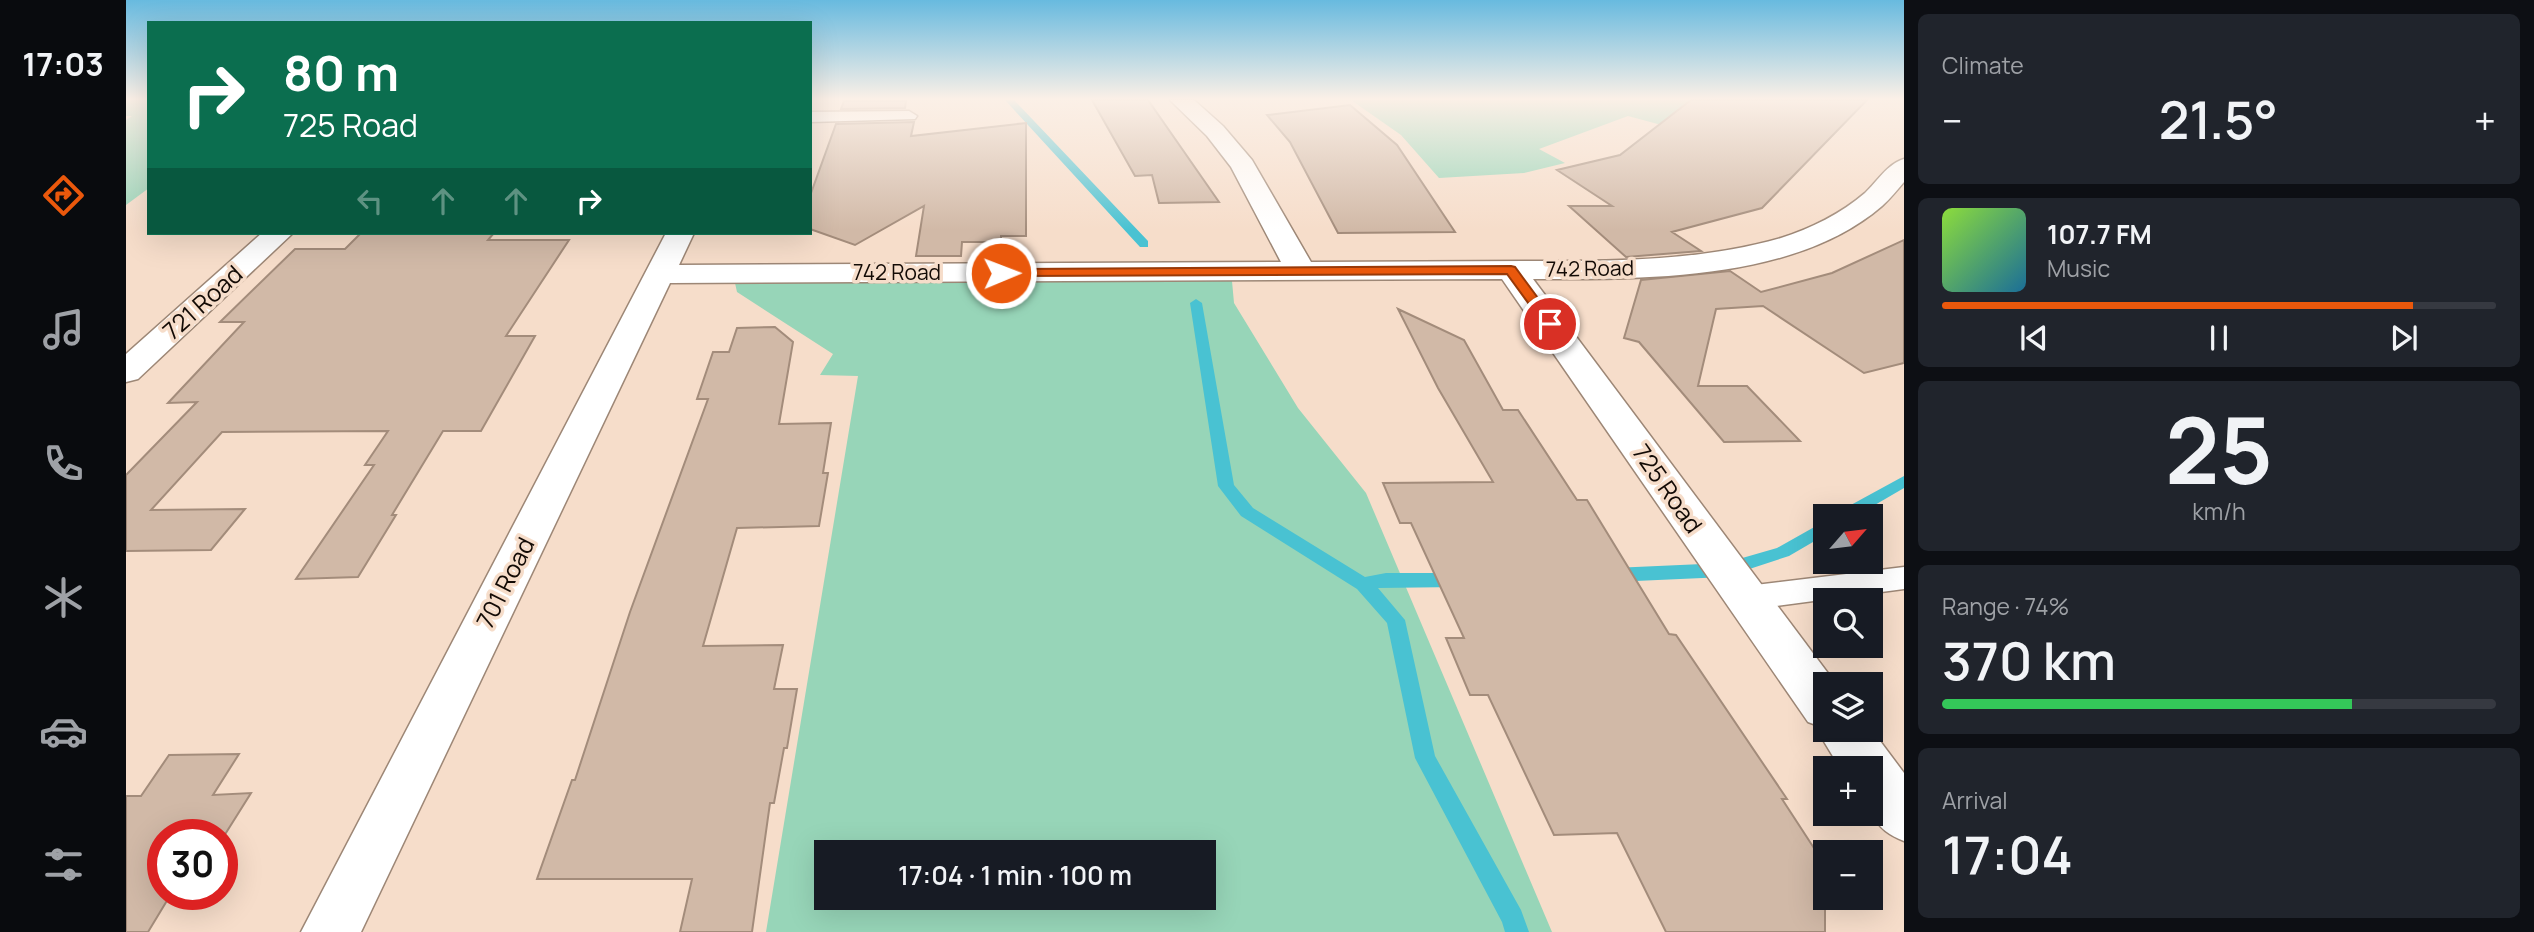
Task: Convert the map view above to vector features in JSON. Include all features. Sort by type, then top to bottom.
[{"type":"street","points":[[1226,143],[1243,164],[1300,270]]},
{"type":"street","name":"742 Road","points":[[658,274],[1670,267],[1776,248],[1838,226],[1869,206],[1904,167]]},
{"type":"street","name":"721 Road","points":[[126,372],[277,235]]},
{"type":"street","name":"701 Road","points":[[330,932],[606,386],[679,235]]},
{"type":"street","name":"725 Road","points":[[1511,270],[1813,690]]},
{"type":"street","points":[[1883,787],[1904,816]]},
{"type":"lane","points":[[1747,598],[1904,578]]},
{"type":"green space","points":[[126,143],[147,143],[147,189],[126,205]]},
{"type":"green space","points":[[1409,143],[1554,143],[1539,149],[1565,163],[1524,173],[1439,178]]},
{"type":"green space","points":[[1231,270],[1234,303],[1298,408],[1366,493],[1552,932],[766,932],[858,376],[820,375],[833,354],[737,292],[733,274]]},
{"type":"building","points":[[829,143],[1026,143],[1026,236],[1001,236],[1001,242],[962,242],[961,256],[916,256],[924,206],[855,245],[812,230],[812,190]]},
{"type":"building","points":[[1117,143],[1178,143],[1219,202],[1159,203],[1152,175],[1135,176]]},
{"type":"building","points":[[1291,143],[1395,143],[1455,232],[1338,233]]},
{"type":"building","points":[[1635,143],[1825,143],[1762,208],[1672,232],[1701,251],[1626,257],[1569,206],[1612,206],[1557,170],[1620,155]]},
{"type":"building","points":[[359,235],[492,235],[488,240],[569,240],[506,336],[535,336],[481,431],[443,431],[358,577],[296,579],[374,465],[365,465],[388,431],[222,432],[151,510],[245,509],[211,550],[126,551],[126,475],[197,402],[168,403],[244,322],[220,322],[295,249],[345,249]]},
{"type":"building","points":[[1904,240],[1904,363],[1864,373],[1763,306],[1716,309],[1698,386],[1747,386],[1800,441],[1724,442],[1639,342],[1624,338],[1641,280],[1730,271],[1761,292],[1832,273]]},
{"type":"building","points":[[1398,309],[1464,340],[1503,410],[1518,410],[1577,500],[1587,500],[1669,634],[1676,635],[1787,799],[1782,799],[1813,847],[1813,910],[1825,910],[1825,932],[1666,932],[1617,833],[1554,835],[1488,695],[1470,695],[1446,638],[1464,638],[1411,523],[1400,523],[1383,483],[1493,482],[1438,388]]},
{"type":"building","points":[[775,327],[793,342],[779,424],[831,423],[823,473],[828,473],[819,526],[737,528],[703,646],[783,645],[774,689],[797,689],[774,803],[770,803],[752,932],[680,932],[692,879],[537,879],[572,780],[575,780],[630,612],[708,399],[697,399],[713,352],[729,352],[737,328]]},
{"type":"building","points":[[239,754],[213,795],[251,793],[235,819],[147,819],[147,910],[161,910],[148,932],[126,932],[126,796],[141,796],[169,755]]},
{"type":"waterway","points":[[1050,143],[1144,244]]},
{"type":"waterway","points":[[1196,303],[1226,486],[1247,512],[1363,584]]},
{"type":"waterway","points":[[1865,504],[1904,481]]},
{"type":"waterway","points":[[1613,575],[1725,570],[1783,552],[1813,534]]},
{"type":"waterway","points":[[1363,584],[1386,580],[1458,580]]},
{"type":"waterway","points":[[1363,584],[1396,620],[1425,758],[1513,918],[1517,932]]},
{"type":"route","points":[[1001,273],[1511,270],[1550,324]]}]
